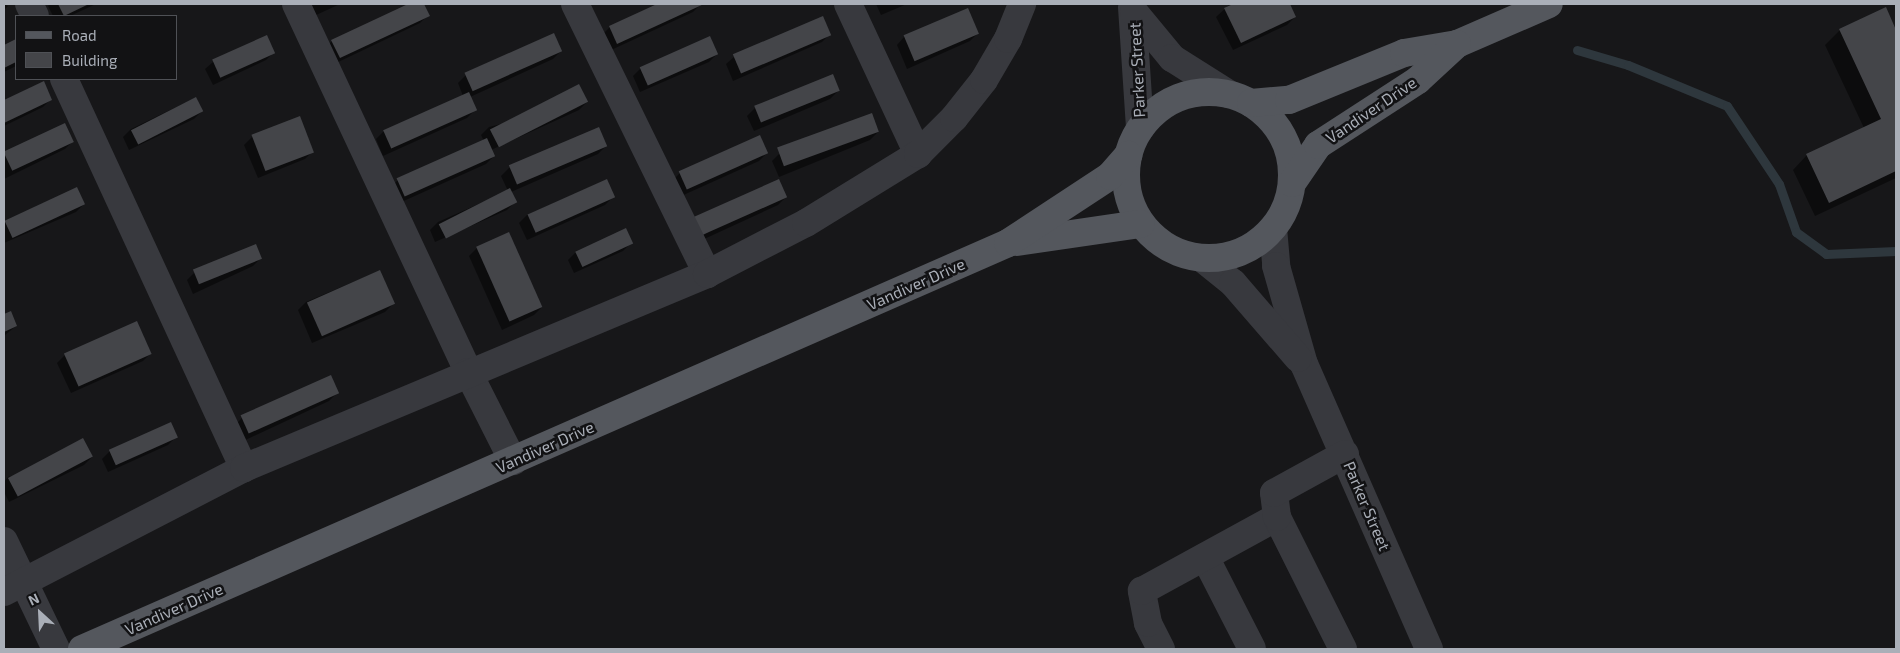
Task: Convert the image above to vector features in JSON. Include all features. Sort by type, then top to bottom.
[{"type":"main road","name":"Vandiver Drive","points":[[1240,99],[1289,100],[1404,53],[1457,44],[1549,4]]},
{"type":"main road","name":"Vandiver Drive","points":[[1292,183],[1318,145],[1418,80],[1457,44]]},
{"type":"main road","points":[[1200,93],[1240,99],[1267,115],[1283,136],[1291,159],[1292,183],[1286,207],[1273,228],[1244,250],[1202,258],[1168,247],[1141,224],[1128,198],[1126,169],[1128,155],[1140,128],[1160,108],[1179,98],[1200,93]]},
{"type":"main road","name":"Vandiver Drive","points":[[82,649],[1008,243],[1110,176],[1128,155]]},
{"type":"main road","name":"Vandiver Drive","points":[[1008,243],[1141,224]]},
{"type":"street","points":[[296,4],[468,372],[513,461]]},
{"type":"street","points":[[575,4],[707,274]]},
{"type":"street","points":[[848,4],[918,154]]},
{"type":"street","points":[[13,587],[244,468],[468,372],[707,274],[806,223],[918,154],[954,118],[984,80],[1008,39],[1022,4]]},
{"type":"street","name":"Parker Street","points":[[1132,8],[1172,58],[1240,99]]},
{"type":"street","name":"Parker Street","points":[[1132,8],[1140,128]]},
{"type":"street","points":[[64,80],[244,468]]},
{"type":"street","name":"Parker Street","points":[[1273,228],[1276,266],[1304,364],[1429,649]]},
{"type":"street","name":"Parker Street","points":[[1202,258],[1233,283],[1304,364]]},
{"type":"street","points":[[1343,649],[1277,517],[1274,493],[1345,454]]},
{"type":"street","points":[[1161,649],[1148,623],[1142,592],[1277,517]]},
{"type":"street","points":[[4,541],[13,587],[56,649]]},
{"type":"street","points":[[1205,557],[1252,649]]},
{"type":"building","points":[[58,4],[89,4],[66,15],[64,15]]},
{"type":"building","points":[[408,4],[424,4],[430,16],[340,58],[331,40]]},
{"type":"building","points":[[657,4],[704,4],[617,44],[609,26]]},
{"type":"building","points":[[1233,4],[1290,4],[1296,17],[1241,43],[1224,8]]},
{"type":"building","points":[[1886,7],[1896,30],[1896,171],[1829,203],[1806,154],[1881,119],[1839,29]]},
{"type":"building","points":[[968,8],[979,34],[915,61],[904,35]]},
{"type":"building","points":[[823,16],[831,35],[741,74],[733,54]]},
{"type":"building","points":[[554,33],[562,51],[473,91],[464,73]]},
{"type":"building","points":[[267,35],[275,53],[220,78],[212,59]]},
{"type":"building","points":[[710,36],[718,54],[648,86],[640,67]]},
{"type":"building","points":[[15,40],[15,62],[4,68],[4,45]]},
{"type":"building","points":[[833,74],[840,91],[761,123],[754,106]]},
{"type":"building","points":[[44,81],[52,100],[4,123],[4,100]]},
{"type":"building","points":[[579,84],[588,102],[499,147],[490,129]]},
{"type":"building","points":[[469,92],[477,110],[391,149],[383,130]]},
{"type":"building","points":[[196,97],[203,111],[138,144],[131,130]]},
{"type":"building","points":[[872,113],[879,132],[784,166],[777,148]]},
{"type":"building","points":[[300,116],[314,152],[265,171],[251,135]]},
{"type":"building","points":[[65,123],[74,142],[12,171],[4,151]]},
{"type":"building","points":[[599,127],[607,146],[517,185],[509,165]]},
{"type":"building","points":[[760,135],[768,153],[687,189],[679,171]]},
{"type":"building","points":[[487,138],[495,156],[405,197],[397,178]]},
{"type":"building","points":[[607,179],[615,197],[536,233],[528,214]]},
{"type":"building","points":[[779,179],[787,197],[697,238],[689,219]]},
{"type":"building","points":[[77,187],[85,204],[13,238],[4,221]]},
{"type":"building","points":[[510,188],[517,202],[446,239],[439,224]]},
{"type":"building","points":[[626,228],[633,243],[582,267],[575,252]]},
{"type":"building","points":[[509,232],[542,307],[509,322],[476,247]]},
{"type":"building","points":[[256,244],[262,259],[199,284],[193,269]]},
{"type":"building","points":[[380,270],[395,304],[322,336],[307,303]]},
{"type":"building","points":[[11,311],[17,326],[4,332],[4,314]]},
{"type":"building","points":[[137,321],[152,354],[79,386],[64,354]]},
{"type":"building","points":[[331,375],[339,393],[249,434],[241,415]]},
{"type":"building","points":[[171,422],[178,438],[116,465],[109,450]]},
{"type":"building","points":[[83,438],[93,457],[18,496],[8,478]]},
{"type":"waterway","points":[[1577,50],[1628,65],[1727,106],[1779,184],[1796,232],[1826,254],[1896,251]]}]
